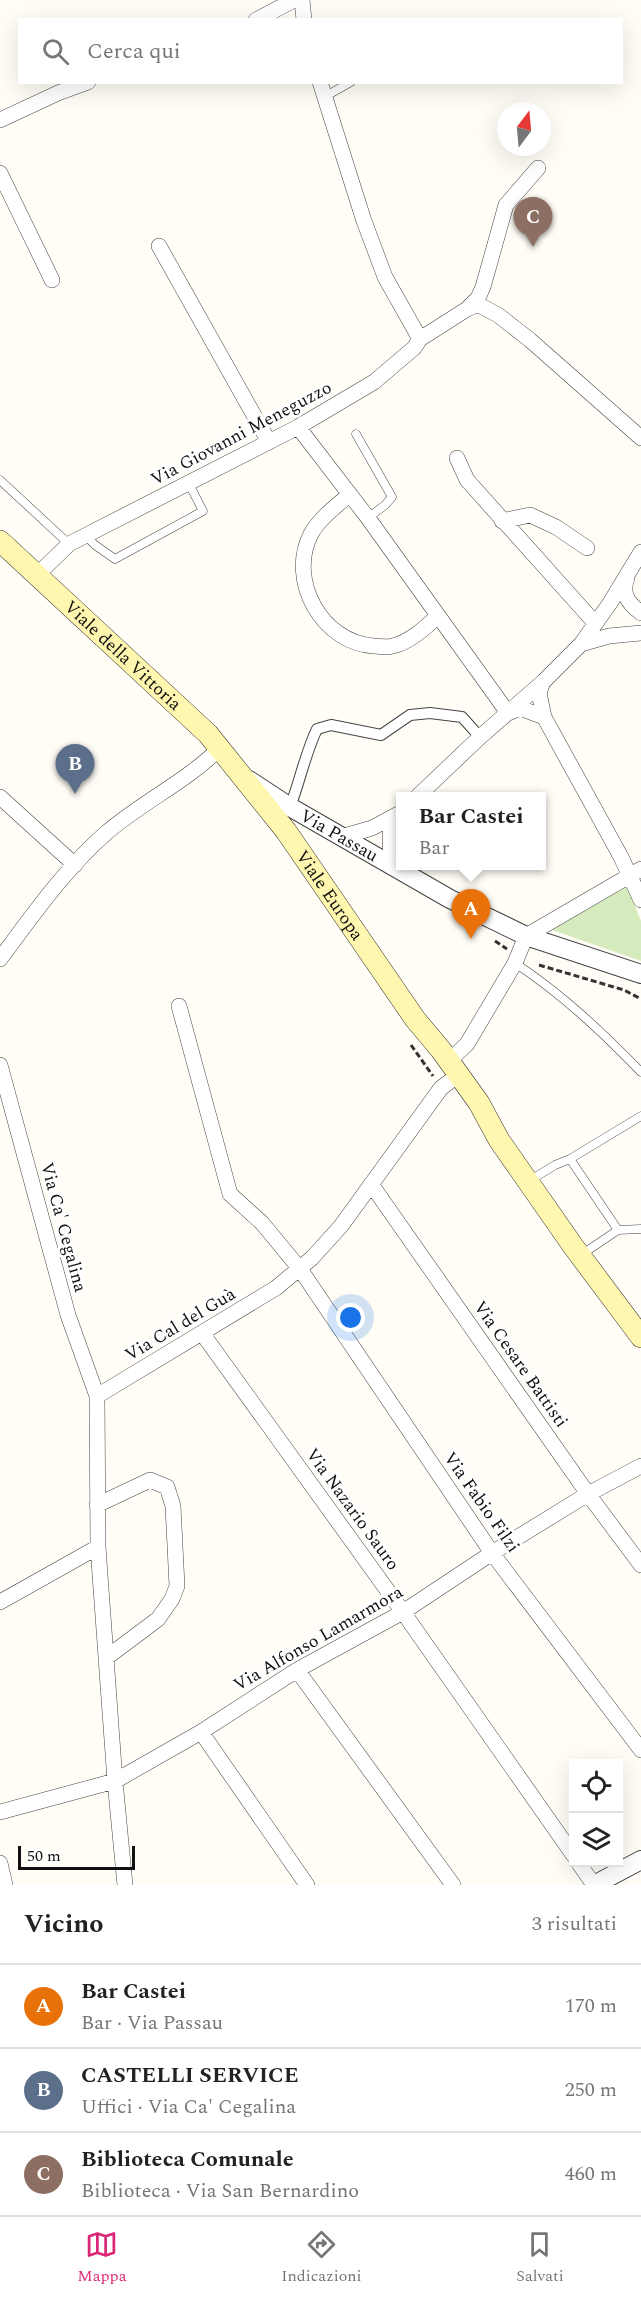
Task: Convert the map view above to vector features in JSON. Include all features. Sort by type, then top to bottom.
[{"type":"main road","name":"Viale della Vittoria","points":[[3,549],[37,575],[208,734],[241,774]]},
{"type":"main road","name":"Viale Europa","points":[[241,774],[286,831],[449,1071],[479,1103],[500,1140],[528,1181],[580,1256],[641,1337]]},
{"type":"street","points":[[260,18],[294,0]]},
{"type":"street","points":[[302,0],[304,18]]},
{"type":"street","points":[[0,120],[83,84]]},
{"type":"street","points":[[322,90],[364,221],[385,277],[420,339]]},
{"type":"street","points":[[467,309],[478,298],[483,287],[506,205],[538,168]]},
{"type":"street","points":[[0,173],[52,280]]},
{"type":"street","points":[[159,246],[269,442]]},
{"type":"street","points":[[467,309],[481,306],[510,324],[641,438]]},
{"type":"street","name":"Via Giovanni Meneguzzo","points":[[37,575],[69,544],[87,537],[298,427],[374,382],[410,352],[420,339],[467,309]]},
{"type":"street","points":[[298,427],[368,518],[508,713]]},
{"type":"street","points":[[457,458],[467,480],[595,623]]},
{"type":"street","points":[[349,495],[311,532],[304,552],[302,572],[311,600],[324,621],[345,639],[367,645],[393,646],[417,634],[438,616]]},
{"type":"street","points":[[502,521],[530,515],[555,527],[587,548]]},
{"type":"street","points":[[422,792],[543,682],[581,644],[641,552]]},
{"type":"street","points":[[629,572],[624,594],[629,604],[641,613]]},
{"type":"street","points":[[581,644],[618,634],[641,633]]},
{"type":"street","points":[[543,682],[539,693],[544,717],[636,872],[641,900]]},
{"type":"street","points":[[508,713],[520,708],[544,717]]},
{"type":"street","points":[[290,807],[301,778],[310,743],[317,729],[331,724],[381,735],[411,716],[430,713],[462,717],[480,737]]},
{"type":"street","points":[[0,959],[75,865],[105,834],[140,806],[209,759],[220,748]]},
{"type":"street","name":"Via Passau","points":[[241,774],[290,807],[396,869]]},
{"type":"street","points":[[0,797],[75,865]]},
{"type":"street","points":[[341,837],[372,828],[396,816]]},
{"type":"street","points":[[391,866],[390,834],[396,821]]},
{"type":"street","name":"Via Passau","points":[[398,870],[525,936],[641,974]]},
{"type":"street","points":[[525,936],[636,872]]},
{"type":"street","name":"Via Cal del Guà","points":[[97,1396],[276,1288],[312,1258],[341,1226],[441,1088],[515,963],[525,936]]},
{"type":"street","name":"Via Fabio Filzi","points":[[179,1006],[230,1194],[262,1223],[300,1269],[492,1553],[641,1750]]},
{"type":"street","name":"Via Ca' Cegalina","points":[[0,1065],[68,1315],[97,1396]]},
{"type":"street","name":"Via Cesare Battisti","points":[[371,1184],[588,1494],[641,1565]]},
{"type":"street","name":"Via Nazario Sauro","points":[[202,1333],[404,1612],[569,1850]]},
{"type":"street","points":[[97,1396],[98,1547],[125,1885]]},
{"type":"street","name":"Via Alfonso Lamarmora","points":[[0,1812],[115,1781],[201,1732],[297,1670],[404,1612],[492,1553],[588,1494],[641,1466]]},
{"type":"street","points":[[97,1505],[150,1480],[166,1487],[173,1506],[177,1586],[172,1599],[158,1619],[106,1658]]},
{"type":"street","points":[[0,1602],[98,1547]]},
{"type":"street","points":[[297,1670],[453,1885]]},
{"type":"street","points":[[201,1732],[307,1885]]},
{"type":"street","points":[[581,1867],[594,1885],[641,1860]]},
{"type":"street","points":[[0,1863],[5,1885]]},
{"type":"lane","points":[[322,90],[344,84]]},
{"type":"lane","points":[[356,434],[392,497],[368,518]]},
{"type":"lane","points":[[0,480],[69,544]]},
{"type":"lane","points":[[87,537],[115,559],[203,511],[189,484]]},
{"type":"lane","points":[[515,963],[562,995],[606,1035],[641,1072]]},
{"type":"lane","points":[[528,1181],[570,1159],[641,1116]]},
{"type":"lane","points":[[570,1159],[618,1230]]},
{"type":"lane","points":[[580,1256],[618,1230],[641,1229]]},
{"type":"path","points":[[535,963],[624,990],[641,999]]},
{"type":"green space","points":[[627,886],[641,921],[641,961],[552,930]]},
{"type":"place","name":"Biblioteca Comunale","points":[[533,247]]},
{"type":"place","name":"CASTELLI SERVICE","points":[[75,794]]},
{"type":"place","name":"Bar Castei","points":[[471,939]]}]
